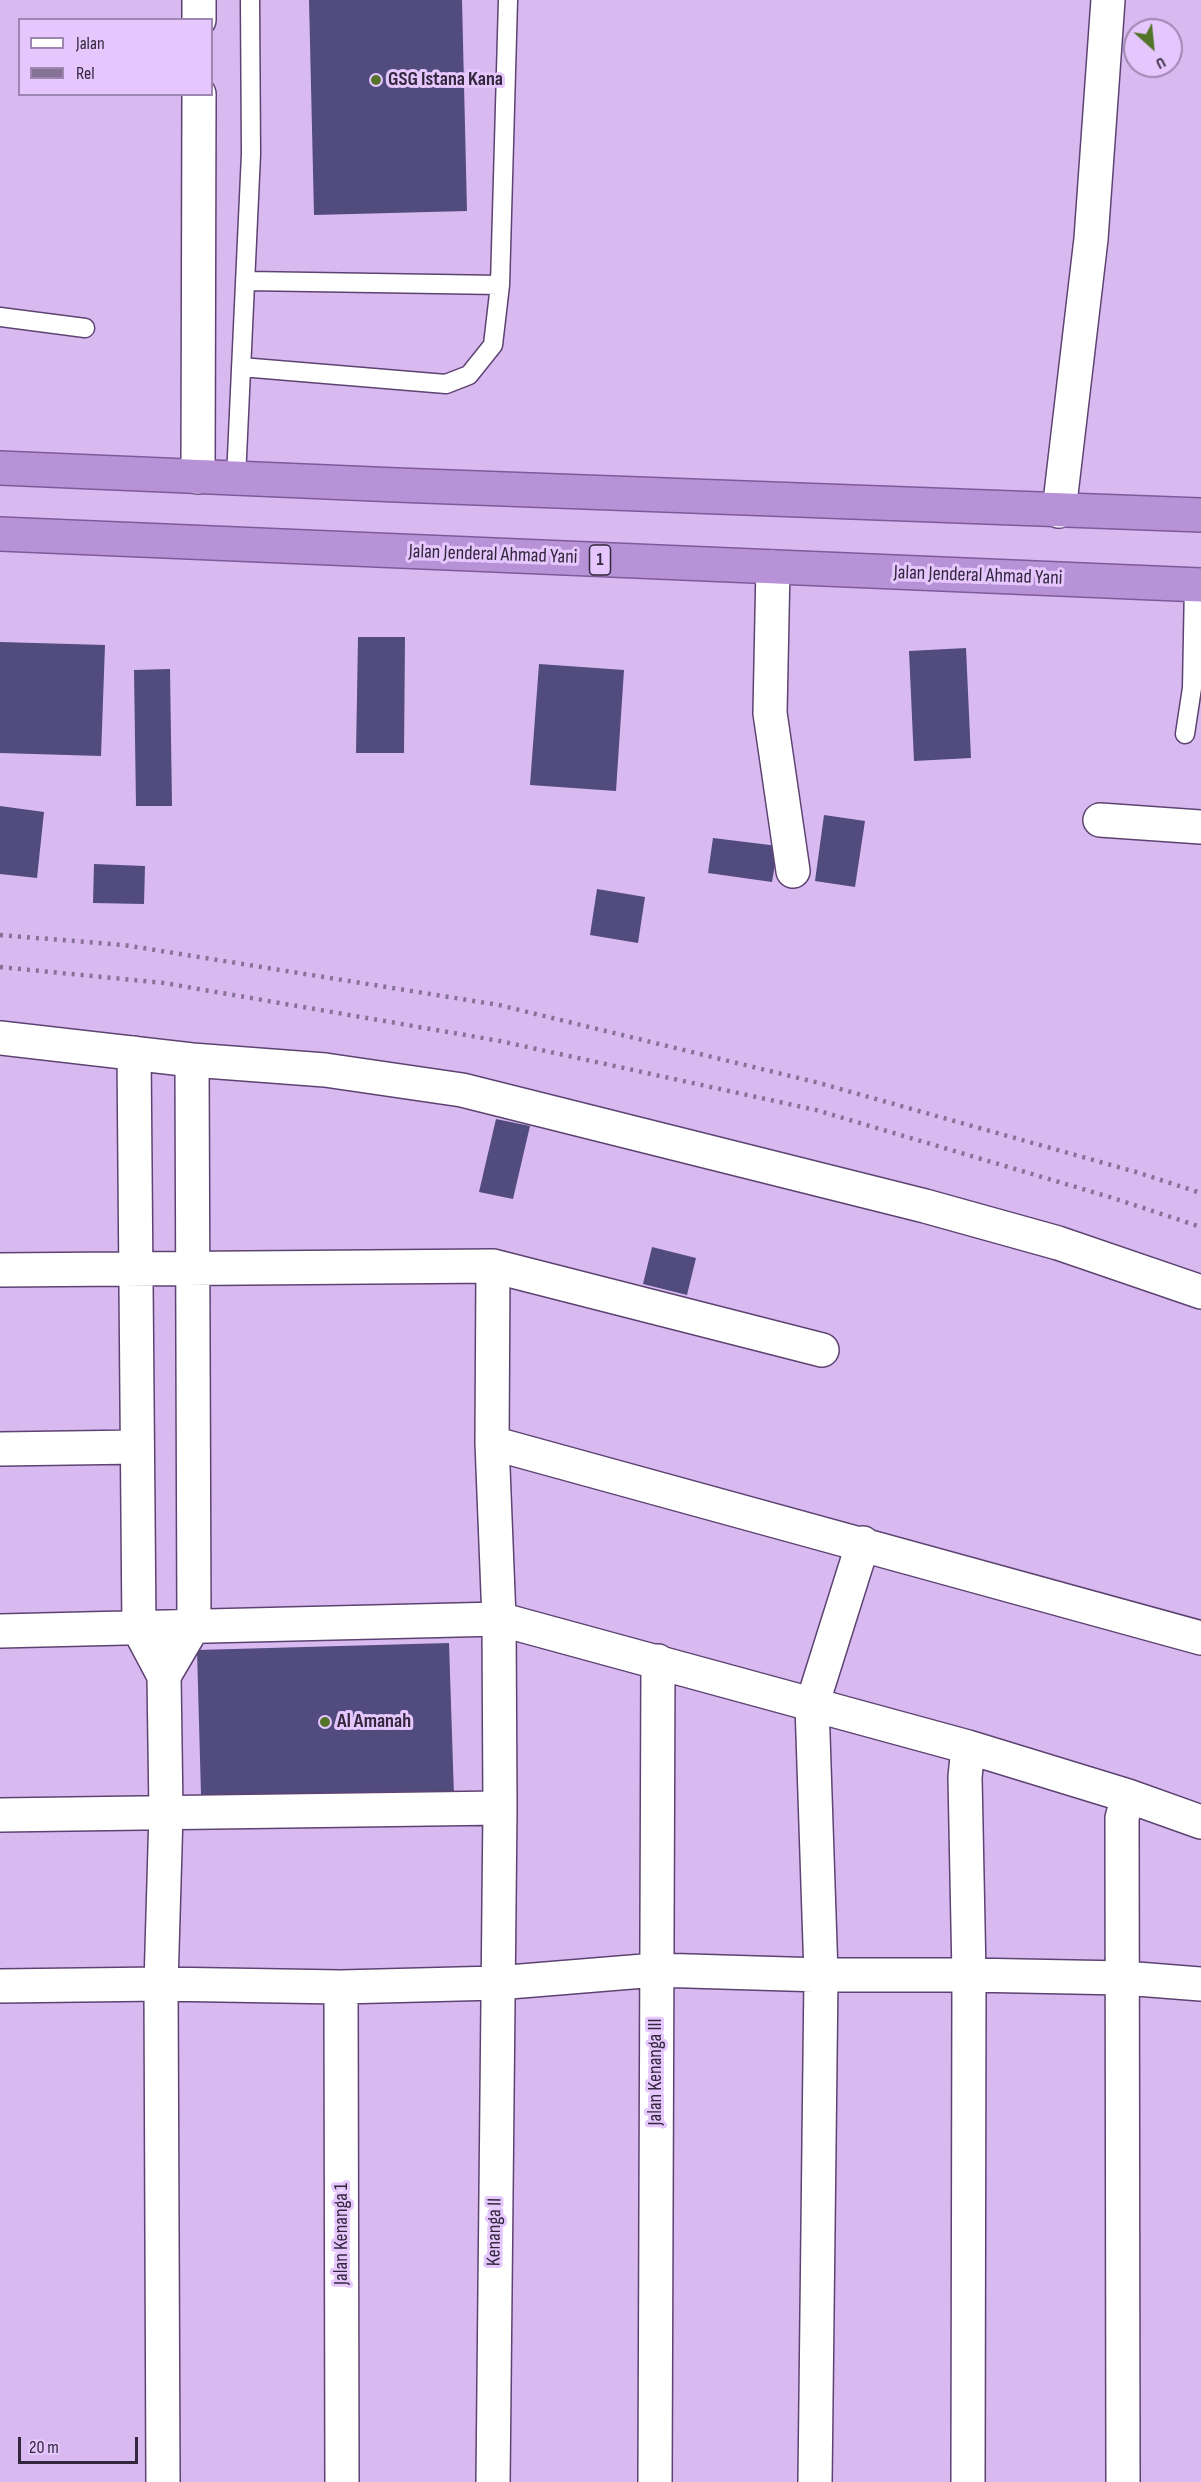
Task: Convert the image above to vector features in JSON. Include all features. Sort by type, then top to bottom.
[{"type":"highway","points":[[0,468],[1201,515]]},
{"type":"highway","name":"Jalan Jenderal Ahmad Yani","points":[[0,534],[1197,585]]},
{"type":"street","points":[[199,0],[199,18]]},
{"type":"street","points":[[1059,511],[1091,239],[1108,0]]},
{"type":"street","points":[[198,477],[199,96]]},
{"type":"street","points":[[773,567],[770,713],[793,872]]},
{"type":"street","points":[[1100,820],[1201,827]]},
{"type":"street","points":[[0,1038],[192,1060],[325,1070],[462,1090],[947,1212],[1058,1243],[1201,1292]]},
{"type":"street","points":[[134,1053],[139,1629],[164,1676],[166,1813],[161,1984],[163,2482]]},
{"type":"street","points":[[164,1676],[194,1625],[192,1060]]},
{"type":"street","points":[[0,1270],[493,1266],[822,1350]]},
{"type":"street","name":"Kenanga II","points":[[493,1266],[492,1443],[499,1619],[500,1808],[493,2482]]},
{"type":"street","points":[[492,1443],[863,1543],[1201,1638]]},
{"type":"street","points":[[0,1449],[137,1448]]},
{"type":"street","points":[[815,2482],[821,1975],[812,1705],[863,1543]]},
{"type":"street","points":[[0,1631],[499,1619],[968,1748],[1128,1796],[1201,1822]]},
{"type":"street","name":"Jalan Kenanga III","points":[[655,2482],[658,1661]]},
{"type":"street","points":[[968,1748],[965,1777],[969,1975],[968,2482]]},
{"type":"street","points":[[1123,2482],[1122,1818],[1128,1796]]},
{"type":"street","points":[[0,1815],[500,1808]]},
{"type":"street","points":[[0,1986],[161,1984],[341,1987],[497,1983],[656,1970],[821,1975],[1124,1978],[1201,1984]]},
{"type":"street","name":"Jalan Kenanga 1","points":[[341,1987],[342,2482]]},
{"type":"lane","points":[[236,478],[247,281],[251,154],[250,0]]},
{"type":"lane","points":[[241,367],[446,384],[469,375],[493,345],[500,285],[508,0]]},
{"type":"lane","points":[[247,281],[500,285]]},
{"type":"lane","points":[[0,317],[85,328]]},
{"type":"lane","points":[[1185,734],[1192,688],[1197,585]]},
{"type":"building","points":[[309,0],[462,0],[467,211],[314,215]]},
{"type":"building","points":[[358,637],[405,637],[404,753],[356,753]]},
{"type":"building","points":[[0,642],[105,645],[101,756],[0,753]]},
{"type":"building","points":[[966,648],[971,758],[914,761],[909,651]]},
{"type":"building","points":[[539,664],[624,670],[616,791],[530,785]]},
{"type":"building","points":[[170,669],[172,806],[136,806],[134,670]]},
{"type":"building","points":[[0,806],[44,812],[37,878],[0,874]]},
{"type":"building","points":[[824,815],[865,821],[855,887],[815,881]]},
{"type":"building","points":[[713,838],[778,846],[772,882],[708,873]]},
{"type":"building","points":[[94,864],[145,866],[144,904],[93,903]]},
{"type":"building","points":[[597,889],[645,897],[638,943],[590,935]]},
{"type":"building","points":[[496,1119],[530,1126],[513,1199],[479,1192]]},
{"type":"building","points":[[652,1247],[696,1258],[687,1295],[643,1284]]},
{"type":"building","name":"Al Amanah","points":[[449,1643],[454,1796],[201,1795],[197,1650]]},
{"type":"railway","points":[[0,935],[124,945],[499,1005],[819,1083],[1136,1172],[1201,1193]]},
{"type":"railway","points":[[0,967],[164,983],[500,1041],[816,1110],[1113,1198],[1201,1227]]},
{"type":"place","name":"GSG Istana Kana","points":[[376,80]]},
{"type":"place","name":"Al Amanah","points":[[325,1722]]}]
